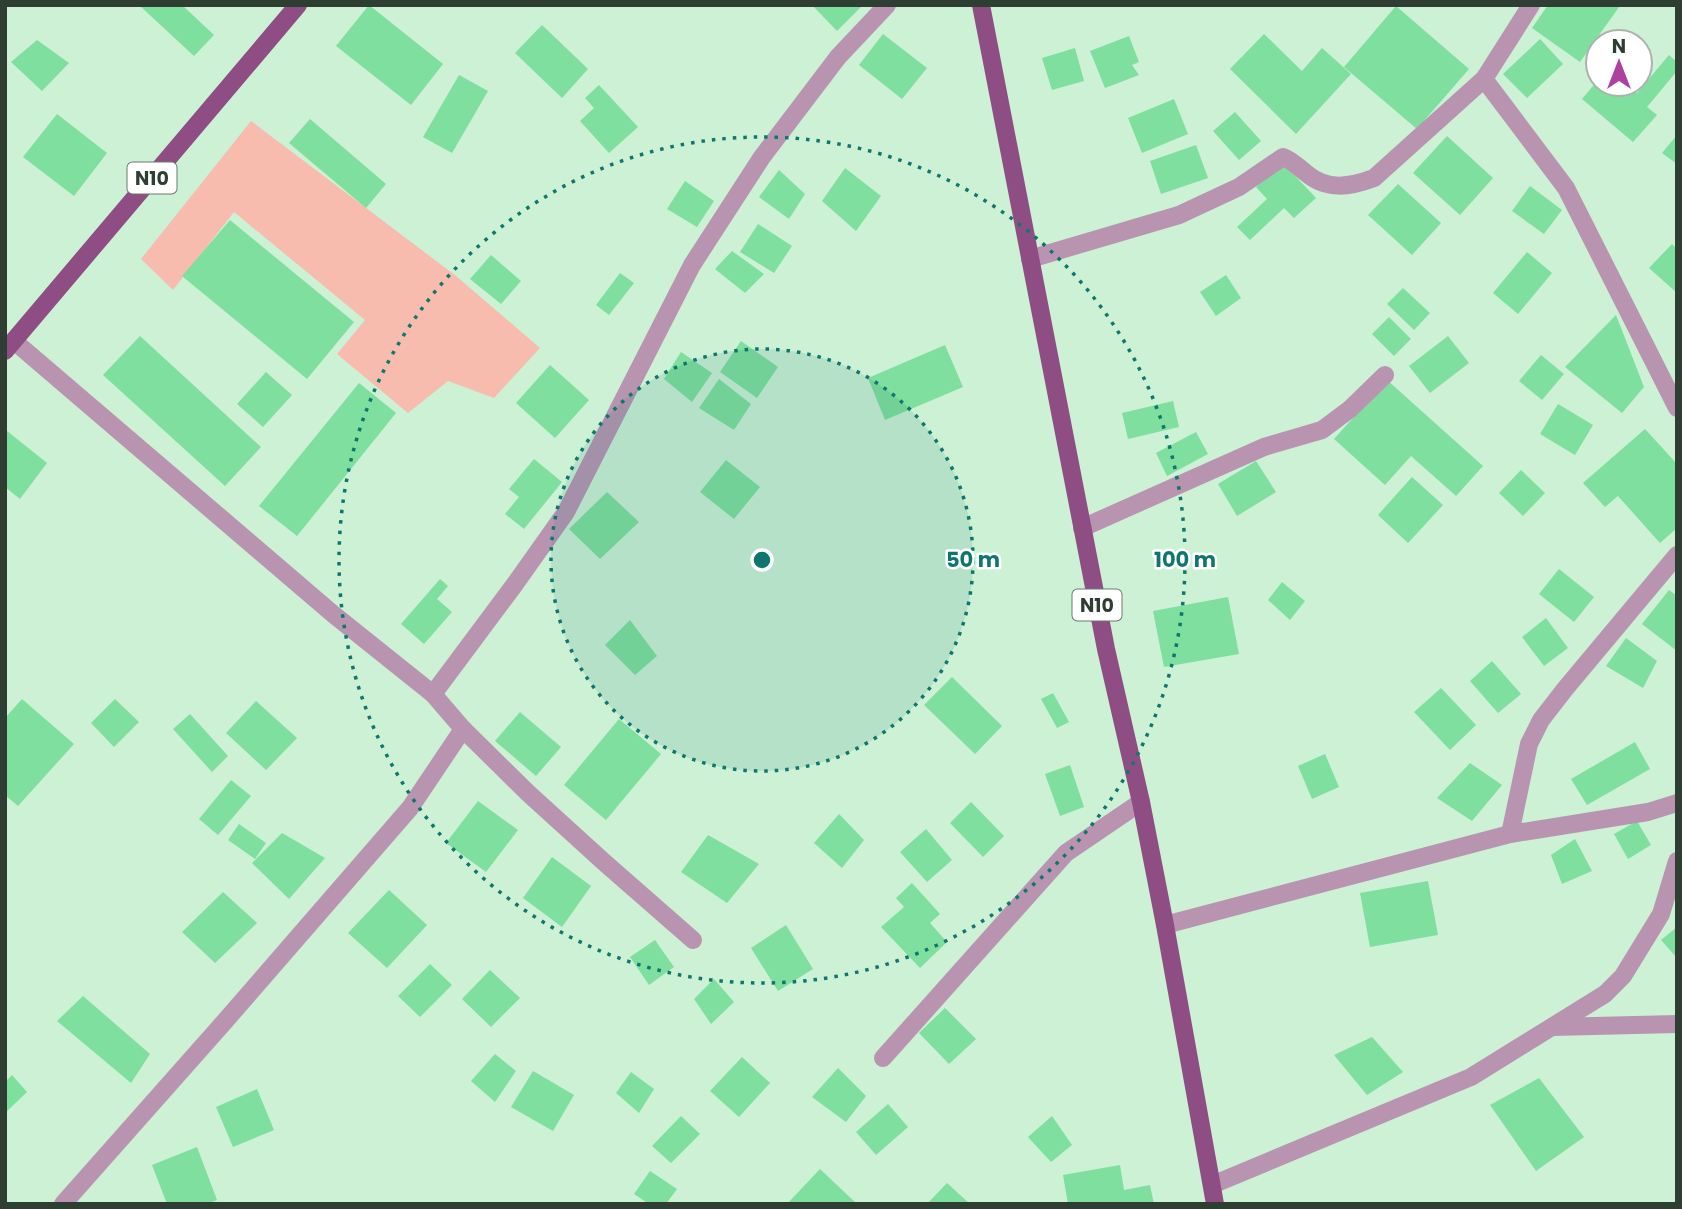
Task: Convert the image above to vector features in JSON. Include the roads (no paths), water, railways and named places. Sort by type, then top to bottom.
[{"type":"main road","name":"N10","points":[[9,346],[298,5]]},
{"type":"main road","name":"N10","points":[[981,5],[1106,649],[1166,925],[1215,1204]]},
{"type":"street","points":[[433,694],[566,512],[692,265],[755,168],[838,57],[887,5]]},
{"type":"street","points":[[1030,260],[1179,215],[1239,187],[1283,158],[1289,159],[1315,181],[1329,185],[1344,186],[1374,178],[1484,79],[1531,5]]},
{"type":"street","points":[[1484,79],[1566,188],[1677,408]]},
{"type":"street","points":[[9,346],[433,694],[463,729],[537,802],[693,940]]},
{"type":"street","points":[[1082,528],[1264,447],[1322,430],[1350,409],[1385,375]]},
{"type":"street","points":[[1510,834],[1529,744],[1541,720],[1677,555]]},
{"type":"street","points":[[63,1204],[410,808],[463,729]]},
{"type":"street","points":[[883,1058],[1066,853],[1141,802]]},
{"type":"street","points":[[1166,925],[1510,834],[1648,813],[1677,803]]},
{"type":"street","points":[[1212,1185],[1471,1077],[1605,994],[1623,976],[1661,914],[1677,861]]},
{"type":"street","points":[[1552,1027],[1677,1024]]}]
